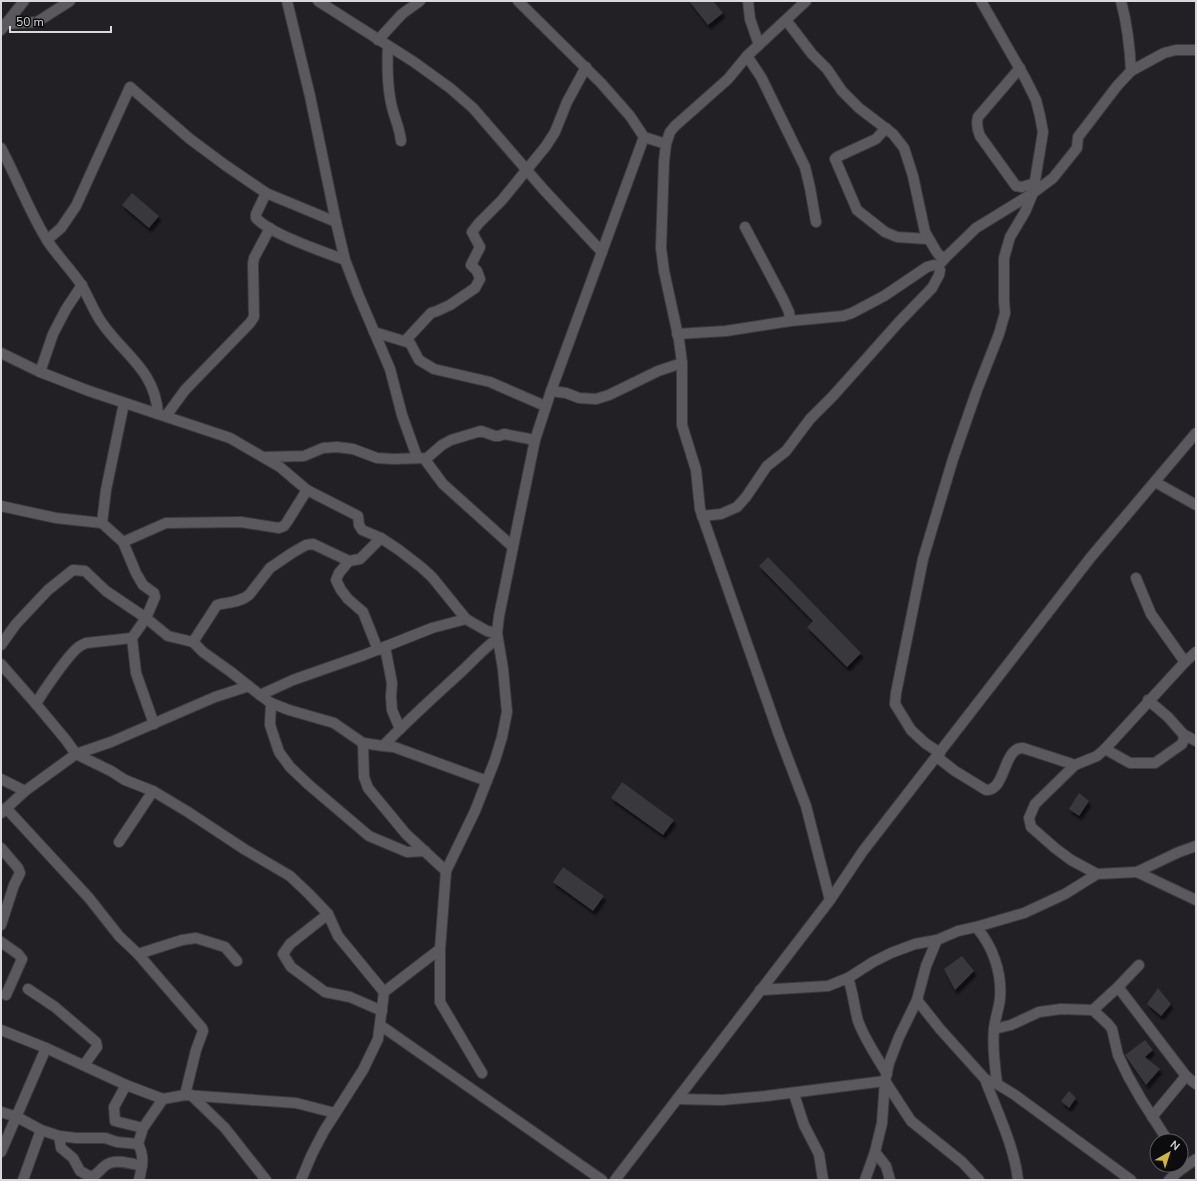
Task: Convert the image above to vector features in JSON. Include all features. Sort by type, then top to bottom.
[{"type":"street","points":[[3,27],[24,1]]},
{"type":"street","points":[[3,27],[37,22],[70,1]]},
{"type":"street","points":[[287,1],[310,96],[345,260],[390,369],[402,415],[422,458],[426,461],[443,484],[513,547]]},
{"type":"street","points":[[318,1],[431,74],[473,108],[548,195],[602,252]]},
{"type":"street","points":[[378,40],[402,14],[420,1]]},
{"type":"street","points":[[518,1],[586,67],[630,116],[644,137],[666,144]]},
{"type":"street","points":[[748,1],[750,19],[759,45]]},
{"type":"street","points":[[806,1],[747,56],[728,79],[670,132],[666,144],[662,184],[661,248],[682,363],[682,425],[696,470],[700,509],[779,736],[806,806],[830,900]]},
{"type":"street","points":[[980,1],[1020,68],[1036,100],[1042,132],[1034,188],[1025,212],[1010,237],[1006,247],[1004,258],[1005,313],[999,334],[977,390],[953,460],[923,560],[895,704],[911,730],[955,771],[986,790],[994,789],[999,783],[1006,766],[1018,748],[1023,748],[1075,765]]},
{"type":"street","points":[[1121,1],[1130,43],[1131,71]]},
{"type":"street","points":[[786,20],[812,54],[827,69],[842,91],[859,108],[893,134],[904,148],[913,176],[925,232],[939,256],[945,258]]},
{"type":"street","points":[[388,46],[388,82],[393,110],[402,141]]},
{"type":"street","points":[[677,334],[726,331],[790,321],[843,316],[852,313],[884,296],[927,267],[938,266],[976,228],[1034,188],[1053,178],[1077,148],[1078,137],[1117,86],[1131,71],[1164,53],[1176,50],[1196,50]]},
{"type":"street","points":[[747,56],[762,77],[805,167],[816,222]]},
{"type":"street","points":[[405,341],[431,313],[450,305],[475,288],[480,279],[477,271],[471,265],[480,247],[472,232],[502,200],[527,170],[555,132],[586,67]]},
{"type":"street","points":[[1020,68],[978,117],[976,124],[977,130],[984,142],[1016,186],[1034,188]]},
{"type":"street","points":[[48,240],[61,228],[76,206],[130,87],[190,139],[266,193],[336,222]]},
{"type":"street","points":[[886,128],[876,139],[835,159],[857,210],[885,232],[897,237],[928,239]]},
{"type":"street","points":[[482,1073],[440,1002],[440,949],[446,871],[475,811],[502,737],[507,712],[503,669],[497,636],[499,616],[535,440],[545,406],[644,137]]},
{"type":"street","points":[[1,148],[15,174],[32,214],[57,255],[82,285],[102,323],[145,374],[157,399],[162,415]]},
{"type":"street","points":[[266,193],[256,214],[256,218],[270,228],[345,260]]},
{"type":"street","points":[[162,415],[254,317],[254,258],[270,228]]},
{"type":"street","points":[[745,228],[783,299],[790,321]]},
{"type":"street","points":[[702,516],[722,514],[737,507],[746,497],[767,466],[786,451],[810,419],[932,288],[939,275],[940,270],[938,266]]},
{"type":"street","points":[[40,372],[53,334],[66,309],[82,285]]},
{"type":"street","points":[[374,332],[410,343],[420,360],[434,369],[490,382],[545,406]]},
{"type":"street","points":[[1,353],[40,372],[124,403],[230,438],[280,467],[307,490],[358,516],[359,525],[362,530],[381,538],[399,550],[432,577],[466,619],[497,636]]},
{"type":"street","points":[[551,391],[566,393],[579,398],[596,399],[610,395],[658,371],[682,363]]},
{"type":"street","points":[[102,523],[106,490],[124,403]]},
{"type":"street","points":[[261,456],[304,456],[323,448],[337,446],[353,449],[377,458],[422,458],[451,440],[481,431],[495,436],[504,434],[535,440]]},
{"type":"street","points":[[615,1180],[830,900],[863,852],[1091,557],[1196,433]]},
{"type":"street","points":[[1155,482],[1196,505]]},
{"type":"street","points":[[123,542],[166,523],[241,522],[279,528],[284,526],[287,522],[307,490]]},
{"type":"street","points":[[1,506],[56,518],[102,523],[123,542],[136,573],[143,585],[154,593],[155,597],[146,618],[132,638],[136,673],[154,724]]},
{"type":"street","points":[[193,642],[217,605],[239,601],[245,598],[270,568],[306,545],[313,544],[349,561],[360,559],[381,538]]},
{"type":"street","points":[[349,561],[338,573],[336,580],[348,599],[363,612],[381,649],[392,683],[390,697],[392,710],[400,729]]},
{"type":"street","points":[[1,645],[16,624],[48,590],[73,570],[86,571],[106,591],[146,618],[168,636],[193,642],[203,652],[271,703],[289,710],[334,723],[363,743],[394,747],[487,781]]},
{"type":"street","points":[[1136,578],[1151,614],[1185,662]]},
{"type":"street","points":[[260,695],[293,680],[381,649],[436,626],[466,619]]},
{"type":"street","points":[[383,746],[474,660],[497,636]]},
{"type":"street","points":[[36,704],[54,677],[80,646],[86,643],[132,638]]},
{"type":"street","points":[[1097,874],[1071,860],[1054,848],[1031,827],[1029,818],[1035,804],[1075,765],[1097,756],[1105,749],[1148,700],[1196,652]]},
{"type":"street","points":[[1,664],[36,704],[76,754],[111,771],[124,780],[153,791],[244,849],[290,876],[328,914],[338,936],[384,992],[378,1039],[363,1070],[335,1113],[312,1154],[302,1180]]},
{"type":"street","points":[[188,1095],[196,1050],[203,1031],[202,1028],[138,954],[119,936],[89,898],[4,810],[25,791],[76,754],[112,742],[215,697],[249,686]]},
{"type":"street","points":[[1148,700],[1168,717],[1183,734],[1196,741]]},
{"type":"street","points":[[271,703],[270,725],[279,752],[290,767],[308,785],[369,836],[407,852],[425,851]]},
{"type":"street","points":[[1105,749],[1130,763],[1155,763],[1182,744],[1184,738],[1183,734]]},
{"type":"street","points":[[363,743],[364,777],[368,788],[406,834],[446,871]]},
{"type":"street","points":[[1,779],[25,791]]},
{"type":"street","points":[[119,842],[153,791]]},
{"type":"street","points":[[760,990],[828,986],[848,978],[872,962],[915,944],[937,940],[958,931],[1024,913],[1065,894],[1097,874],[1137,872],[1179,852],[1196,846]]},
{"type":"street","points":[[1,848],[18,868],[20,873],[14,885],[1,925]]},
{"type":"street","points":[[1137,872],[1196,900]]},
{"type":"street","points":[[328,914],[290,944],[283,954],[291,967],[325,992],[350,997],[382,1011]]},
{"type":"street","points":[[976,927],[982,935],[995,961],[999,980],[1000,998],[994,1029],[993,1058],[997,1084]]},
{"type":"street","points":[[138,954],[182,940],[196,938],[225,948],[237,961]]},
{"type":"street","points":[[865,1180],[875,1152],[882,1123],[886,1078],[889,1063],[899,1037],[917,1000],[926,966],[937,940]]},
{"type":"street","points":[[1,942],[18,954],[22,959],[6,995]]},
{"type":"street","points":[[384,992],[440,949]]},
{"type":"street","points":[[1093,1010],[1139,965]]},
{"type":"street","points":[[848,978],[852,990],[854,1007],[859,1022],[886,1078],[911,1121],[962,1162],[979,1180]]},
{"type":"street","points":[[1118,987],[1186,1076],[1196,1084]]},
{"type":"street","points":[[28,989],[55,1007],[96,1042],[97,1047],[84,1065]]},
{"type":"street","points":[[917,1000],[940,1029],[985,1079],[1010,1144],[1018,1180]]},
{"type":"street","points":[[994,1029],[1011,1026],[1038,1012],[1061,1009],[1093,1010],[1112,1029],[1121,1062],[1163,1133]]},
{"type":"street","points":[[380,1025],[602,1180]]},
{"type":"street","points":[[1,1030],[46,1048],[126,1085],[163,1099],[188,1095],[296,1103],[335,1113]]},
{"type":"street","points":[[1,1152],[46,1048]]},
{"type":"street","points":[[1152,1117],[1186,1076]]},
{"type":"street","points":[[677,1099],[722,1100],[794,1094],[886,1078]]},
{"type":"street","points":[[985,1079],[997,1084],[1032,1108],[1126,1178]]},
{"type":"street","points":[[126,1085],[114,1107],[115,1121],[143,1128]]},
{"type":"street","points":[[794,1094],[804,1125],[819,1154],[823,1180]]},
{"type":"street","points":[[188,1095],[225,1128],[266,1180]]},
{"type":"street","points":[[139,1180],[142,1166],[142,1152],[138,1144],[143,1128],[155,1113],[163,1099]]},
{"type":"street","points":[[1,1112],[17,1117],[41,1130],[59,1136],[76,1138],[105,1138],[117,1142],[138,1144]]},
{"type":"street","points":[[23,1180],[41,1130]]},
{"type":"street","points":[[59,1136],[61,1148],[73,1158],[80,1171],[91,1177],[99,1173],[107,1164],[117,1162],[142,1166]]},
{"type":"street","points":[[875,1152],[886,1166],[890,1180]]},
{"type":"building","points":[[689,1],[713,1],[723,13],[708,25]]},
{"type":"building","points":[[132,193],[159,216],[149,228],[122,205]]},
{"type":"building","points":[[768,557],[861,653],[847,667],[807,627],[813,621],[759,566]]},
{"type":"building","points":[[622,782],[674,820],[663,835],[611,798]]},
{"type":"building","points":[[1079,793],[1089,801],[1079,816],[1069,809]]},
{"type":"building","points":[[563,867],[604,896],[593,911],[553,882]]},
{"type":"building","points":[[962,956],[974,971],[955,990],[944,969]]},
{"type":"building","points":[[1158,988],[1171,1004],[1161,1016],[1147,1004]]},
{"type":"building","points":[[1145,1040],[1153,1050],[1145,1057],[1160,1069],[1146,1085],[1125,1055]]},
{"type":"building","points":[[1069,1091],[1076,1098],[1069,1108],[1061,1101]]}]
